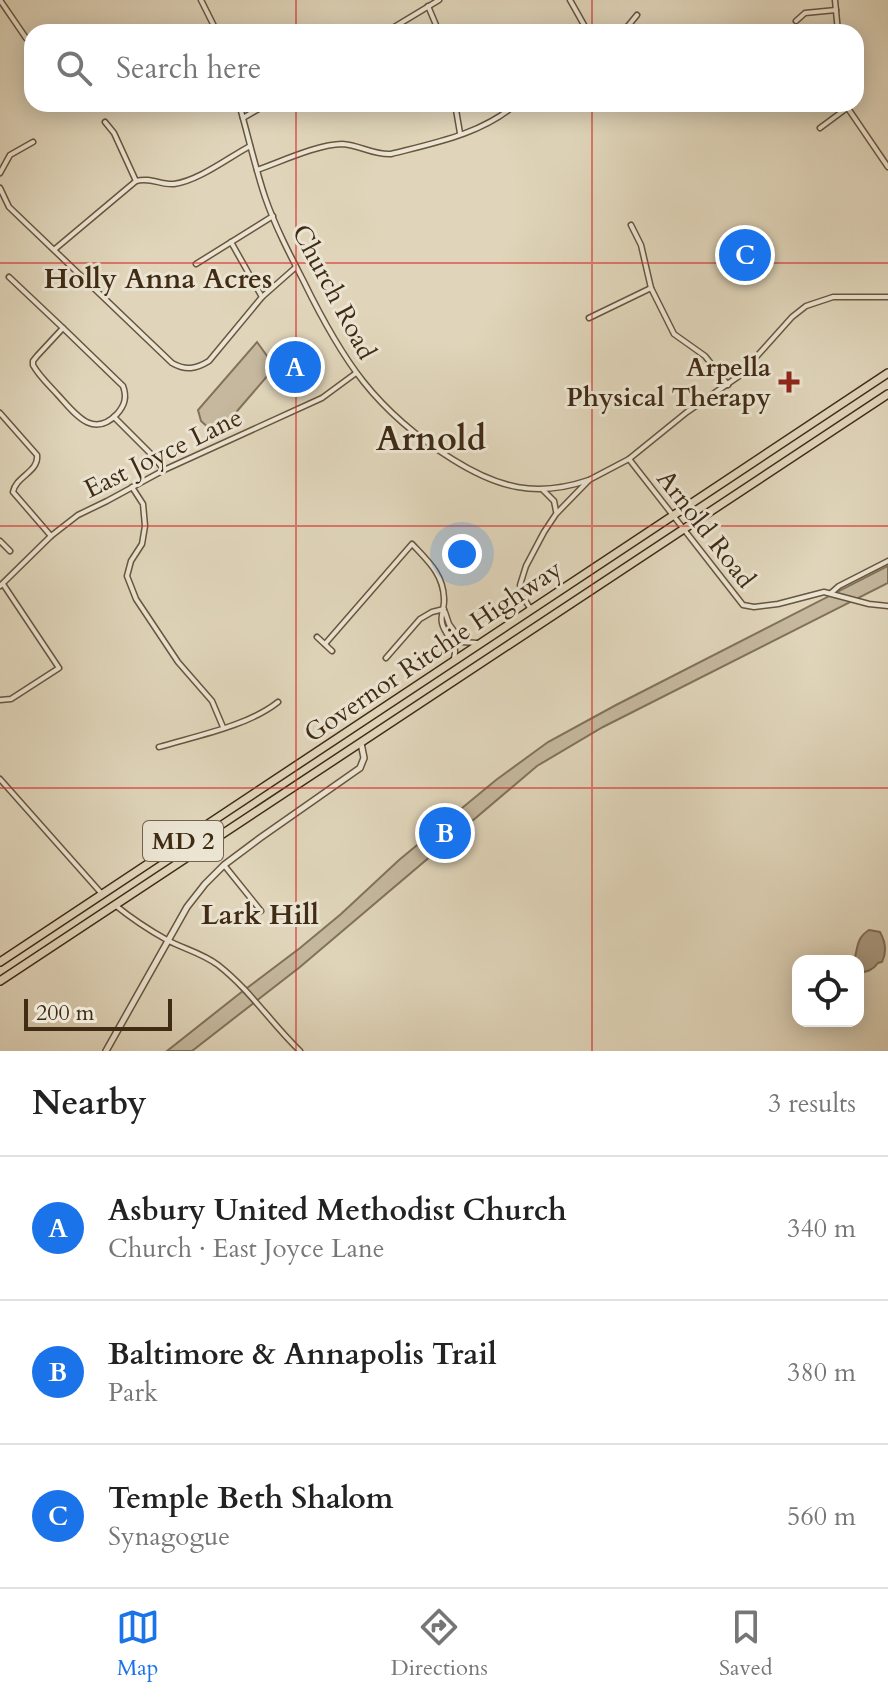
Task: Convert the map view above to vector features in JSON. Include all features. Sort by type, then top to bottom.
[{"type":"highway","name":"Governor Ritchie Highway","points":[[0,962],[888,373]]},
{"type":"highway","name":"Governor Ritchie Highway","points":[[0,981],[888,394]]},
{"type":"highway","points":[[360,743],[359,731],[366,721]]},
{"type":"highway","points":[[115,905],[113,894],[130,876]]},
{"type":"highway","points":[[76,931],[105,905],[107,901],[103,895]]},
{"type":"street","points":[[0,0],[24,35]]},
{"type":"street","points":[[201,0],[213,24]]},
{"type":"street","points":[[399,24],[439,0]]},
{"type":"street","points":[[570,0],[584,24]]},
{"type":"street","points":[[835,0],[837,24]]},
{"type":"street","points":[[428,6],[436,24]]},
{"type":"street","points":[[796,21],[805,13],[836,10]]},
{"type":"street","points":[[630,24],[637,15]]},
{"type":"street","name":"Church Road","points":[[241,112],[273,216],[296,267],[321,318],[378,401],[408,430],[459,464],[503,484],[543,490],[589,480]]},
{"type":"street","points":[[243,118],[253,112]]},
{"type":"street","points":[[457,112],[461,134]]},
{"type":"street","points":[[257,170],[337,144],[391,154],[482,128],[506,112]]},
{"type":"street","points":[[820,128],[839,112]]},
{"type":"street","points":[[850,112],[888,167]]},
{"type":"street","points":[[105,122],[114,133],[136,181]]},
{"type":"street","points":[[0,173],[10,155],[33,142]]},
{"type":"street","points":[[54,249],[136,181],[150,179],[176,184],[193,178],[250,146]]},
{"type":"street","points":[[0,188],[9,207],[172,363],[181,368],[199,367],[209,361],[262,297],[296,267]]},
{"type":"street","points":[[196,264],[273,216]]},
{"type":"street","points":[[631,225],[641,245],[651,288],[674,334],[705,356],[728,385]]},
{"type":"street","points":[[231,242],[262,297]]},
{"type":"street","points":[[9,277],[122,382],[124,404],[109,422],[99,425],[84,421],[34,368],[37,356],[63,328]]},
{"type":"street","points":[[589,318],[651,288]]},
{"type":"street","points":[[531,609],[523,597],[521,579],[556,514],[589,480],[629,459],[687,412],[728,385],[806,306],[833,297],[888,297]]},
{"type":"street","name":"East Joyce Lane","points":[[1,585],[51,536],[78,515],[164,470],[322,398],[356,373]]},
{"type":"street","points":[[0,413],[38,458],[37,465],[14,485],[13,492],[51,536]]},
{"type":"street","points":[[114,417],[164,470]]},
{"type":"street","name":"Arnold Road","points":[[629,459],[741,603],[748,607],[764,606],[819,592],[831,593]]},
{"type":"street","points":[[132,487],[143,504],[145,526],[142,544],[131,561],[127,576],[136,599],[178,662],[212,701],[223,727]]},
{"type":"street","points":[[543,490],[554,501],[556,514]]},
{"type":"street","points":[[0,541],[10,551]]},
{"type":"street","points":[[325,644],[412,544],[439,575],[444,596],[441,621],[456,648],[454,660]]},
{"type":"street","points":[[831,593],[888,561]]},
{"type":"street","points":[[0,700],[11,699],[59,668],[1,585]]},
{"type":"street","points":[[831,593],[888,606]]},
{"type":"street","points":[[444,609],[449,624],[462,642],[480,642]]},
{"type":"street","points":[[386,658],[420,619],[444,609]]},
{"type":"street","points":[[317,637],[332,651]]},
{"type":"street","points":[[159,747],[266,712],[278,702]]},
{"type":"street","points":[[106,1051],[167,940],[205,884],[224,865],[360,768],[364,758],[360,743]]},
{"type":"street","points":[[0,779],[103,895]]},
{"type":"street","points":[[224,865],[261,911]]},
{"type":"street","points":[[115,905],[167,940],[217,965],[246,989],[300,1051]]},
{"type":"shaded area","points":[[257,342],[275,367],[220,431],[212,431],[201,421],[198,410]]},
{"type":"shaded area","points":[[888,566],[888,583],[603,727],[537,766],[300,967],[192,1051],[167,1051],[300,948],[399,860],[496,780],[548,742]]},
{"type":"shaded area","points":[[869,930],[880,932],[885,947],[882,962],[864,972],[864,955],[855,955],[862,936]]},
{"type":"place","name":"Temple Beth Shalom","points":[[745,255]]},
{"type":"place","name":"Asbury United Methodist Church","points":[[295,367]]},
{"type":"place","name":"Arpella Physical Therapy","points":[[789,382]]},
{"type":"place","name":"Baltimore & Annapolis Trail","points":[[445,833]]},
{"type":"district","name":"Holly Anna Acres","points":[[158,279]]},
{"type":"district","name":"Arnold","points":[[431,439]]},
{"type":"district","name":"Lark Hill","points":[[260,915]]}]
